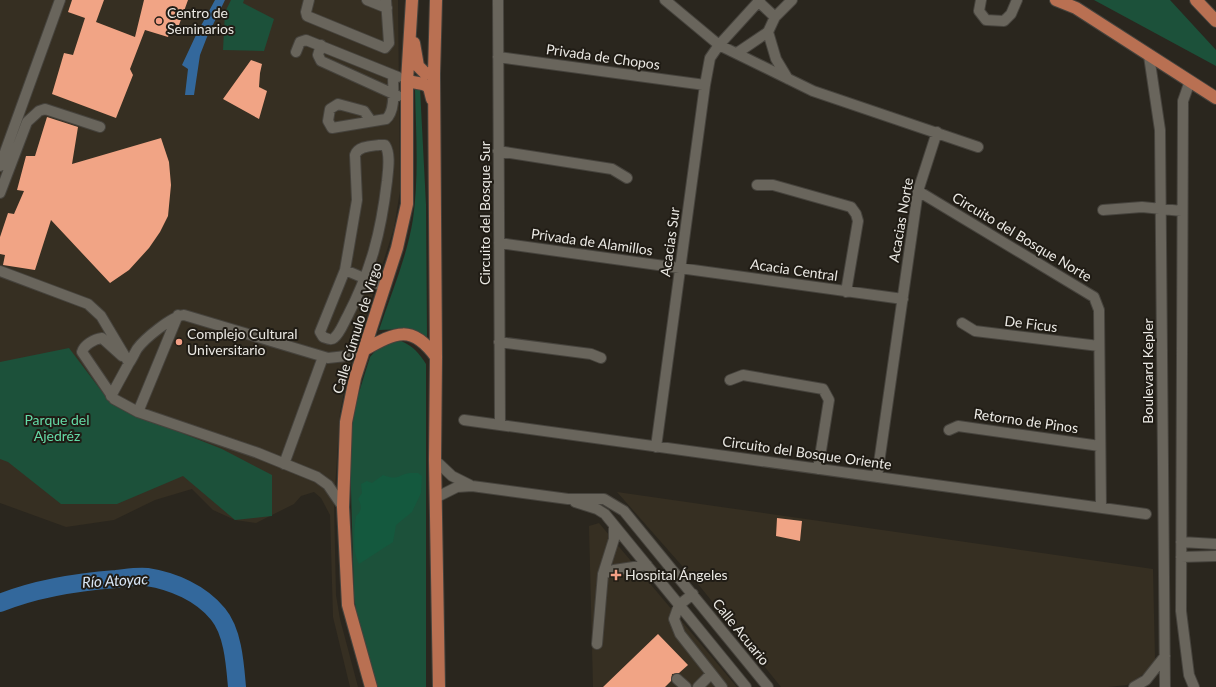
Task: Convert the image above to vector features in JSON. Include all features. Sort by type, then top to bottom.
[{"type":"main road","name":"Calle Cúmulo de Virgo","points":[[371,687],[348,605],[343,507],[346,422],[355,378],[386,287],[408,204],[407,82],[412,0]]},
{"type":"main road","points":[[436,0],[434,74],[436,357],[435,498],[439,687]]},
{"type":"main road","points":[[1056,0],[1076,8],[1216,98]]},
{"type":"main road","points":[[1196,0],[1216,21]]},
{"type":"main road","points":[[411,28],[418,66],[425,73],[434,74]]},
{"type":"main road","points":[[407,82],[423,84],[429,87],[432,92],[435,132]]},
{"type":"main road","points":[[364,350],[386,338],[400,334],[410,335],[425,343],[436,357]]},
{"type":"street","points":[[0,166],[60,0]]},
{"type":"street","points":[[309,0],[306,12],[307,16],[383,47],[388,46],[387,4],[367,0]]},
{"type":"street","name":"Circuito del Bosque Sur","points":[[498,0],[500,425]]},
{"type":"street","points":[[665,0],[719,44],[788,79],[828,97],[937,132],[978,147]]},
{"type":"street","points":[[737,53],[768,32],[775,17],[792,0]]},
{"type":"street","points":[[981,0],[979,11],[986,20],[1004,21],[1011,14],[1017,0]]},
{"type":"street","points":[[759,1],[775,17]]},
{"type":"street","name":"Acacias Sur","points":[[656,446],[705,85],[710,58],[719,44],[759,1]]},
{"type":"street","points":[[768,32],[776,59],[788,79]]},
{"type":"street","points":[[296,52],[300,42],[304,39],[407,82]]},
{"type":"street","points":[[321,45],[318,57],[321,61],[407,101]]},
{"type":"street","name":"Boulevard Kepler","points":[[1149,56],[1160,130],[1165,687]]},
{"type":"street","name":"Privada de Chopos","points":[[498,57],[705,85]]},
{"type":"street","points":[[371,122],[389,117],[393,94],[393,75]]},
{"type":"street","points":[[1190,81],[1183,101],[1181,611],[1189,675],[1194,687]]},
{"type":"street","points":[[0,193],[27,122],[39,111],[45,109],[100,127]]},
{"type":"street","name":"Acacias Norte","points":[[877,477],[918,190],[937,132]]},
{"type":"street","points":[[385,145],[388,149],[388,173],[379,238],[365,279],[354,302],[334,338],[330,339],[323,337],[320,332],[321,326],[345,270],[357,200],[356,151],[360,148],[385,145]]},
{"type":"street","points":[[498,151],[612,169],[627,178]]},
{"type":"street","points":[[757,185],[773,185],[851,207],[856,214],[858,221],[846,292]]},
{"type":"street","name":"Circuito del Bosque Norte","points":[[918,190],[1094,297],[1099,310],[1101,508]]},
{"type":"street","points":[[1103,210],[1142,207],[1182,211]]},
{"type":"street","name":"Privada de Alamillos","points":[[499,243],[681,268]]},
{"type":"street","name":"Acacia Central","points":[[681,268],[903,299]]},
{"type":"street","points":[[345,270],[386,287]]},
{"type":"street","points":[[0,271],[88,304],[101,316],[127,361]]},
{"type":"street","points":[[112,396],[127,361],[146,340],[178,315],[184,314],[199,318],[328,358],[355,354],[364,350]]},
{"type":"street","points":[[138,412],[178,315]]},
{"type":"street","name":"De Ficus","points":[[962,323],[975,331],[1100,346]]},
{"type":"street","points":[[127,361],[102,338],[98,338],[83,348],[83,355],[112,396],[138,412],[258,453],[317,477],[328,485],[343,507]]},
{"type":"street","points":[[499,342],[591,354],[601,358]]},
{"type":"street","points":[[284,464],[323,357]]},
{"type":"street","points":[[730,380],[743,375],[822,389],[829,400],[818,469]]},
{"type":"street","name":"Circuito del Bosque Oriente","points":[[464,420],[1146,514]]},
{"type":"street","name":"Retorno de Pinos","points":[[949,430],[958,426],[1100,446]]},
{"type":"street","name":"Calle Acuario","points":[[435,460],[452,476],[472,486]]},
{"type":"street","name":"Calle Acuario","points":[[435,498],[457,487],[472,486],[568,499],[599,499],[618,506],[624,511],[693,594],[768,687]]},
{"type":"street","name":"Calle Acuario","points":[[568,499],[601,511],[746,687]]},
{"type":"street","points":[[597,644],[603,574],[614,539],[614,525]]},
{"type":"street","points":[[1181,542],[1216,544]]},
{"type":"street","points":[[1181,557],[1216,556]]},
{"type":"street","points":[[603,574],[614,570],[647,565]]},
{"type":"street","points":[[1164,567],[1181,568]]},
{"type":"street","points":[[693,594],[679,605],[674,619],[680,634],[722,687]]},
{"type":"street","points":[[1134,687],[1146,680],[1165,656]]},
{"type":"street","points":[[698,687],[712,674]]},
{"type":"street","points":[[677,679],[686,687]]},
{"type":"shaded area","name":"Complejo Cultural Universitario","points":[[0,0],[398,0],[400,191],[394,228],[348,373],[340,412],[334,503],[336,595],[340,619],[358,687],[350,687],[333,617],[330,515],[321,498],[314,492],[301,496],[294,504],[256,523],[235,520],[213,510],[192,489],[155,500],[114,520],[66,527],[0,503]]},
{"type":"shaded area","points":[[617,492],[1153,569],[1155,660],[1148,671],[1127,685],[1108,687],[781,687],[698,584]]},
{"type":"shaded area","name":"Hospital Ángeles","points":[[599,523],[737,687],[593,687],[589,526]]},
{"type":"green space","points":[[231,0],[244,0],[243,3],[274,19],[264,51],[223,50],[225,12]]},
{"type":"green space","points":[[1094,0],[1170,0],[1216,50],[1216,66]]},
{"type":"green space","points":[[420,88],[426,205],[427,337],[425,338],[404,329],[379,330],[403,261],[413,219],[417,171],[415,90]]},
{"type":"green space","points":[[401,341],[415,350],[426,364],[426,687],[376,687],[358,623],[354,597],[351,433],[356,402],[370,357],[377,349],[389,342]]},
{"type":"green space","name":"Parque del Ajedréz","points":[[69,348],[106,397],[149,420],[222,449],[272,475],[272,516],[235,520],[183,476],[117,504],[61,504],[8,462],[0,459],[0,362]]},
{"type":"green space","points":[[410,473],[418,473],[422,476],[421,493],[412,512],[396,525],[393,542],[359,564],[354,547],[354,534],[356,516],[361,508],[358,499],[362,493],[361,484],[367,481],[372,483],[383,475],[395,478]]},
{"type":"water","points":[[215,0],[225,0],[200,55],[194,95],[185,95],[188,69],[182,65]]},
{"type":"building","points":[[72,0],[104,0],[96,22],[135,37],[144,0],[188,0],[179,25],[172,25],[168,37],[145,30],[130,69],[133,75],[116,118],[52,94],[64,53],[73,55],[85,18],[68,12]]},
{"type":"building","points":[[251,60],[262,64],[259,87],[267,91],[259,119],[223,99]]},
{"type":"building","points":[[47,117],[78,127],[72,164],[161,138],[169,162],[171,185],[168,216],[160,232],[149,248],[129,270],[110,283],[51,220],[35,270],[3,265],[5,255],[0,254],[0,237],[8,213],[14,214],[24,191],[17,190],[26,156],[35,156]]},
{"type":"building","points":[[777,518],[802,521],[800,541],[776,536]]},
{"type":"building","points":[[658,634],[688,665],[679,673],[672,674],[671,681],[665,687],[603,687]]},
{"type":"waterway","name":"Río Atoyac","points":[[0,603],[28,593],[101,580],[147,577],[176,585],[186,589],[203,600],[218,614],[223,621],[230,639],[237,687]]},
{"type":"place","name":"Centro de Seminarios","points":[[159,21]]},
{"type":"place","name":"Complejo Cultural Universitario","points":[[179,342]]},
{"type":"place","name":"Hospital Ángeles","points":[[616,575]]}]
